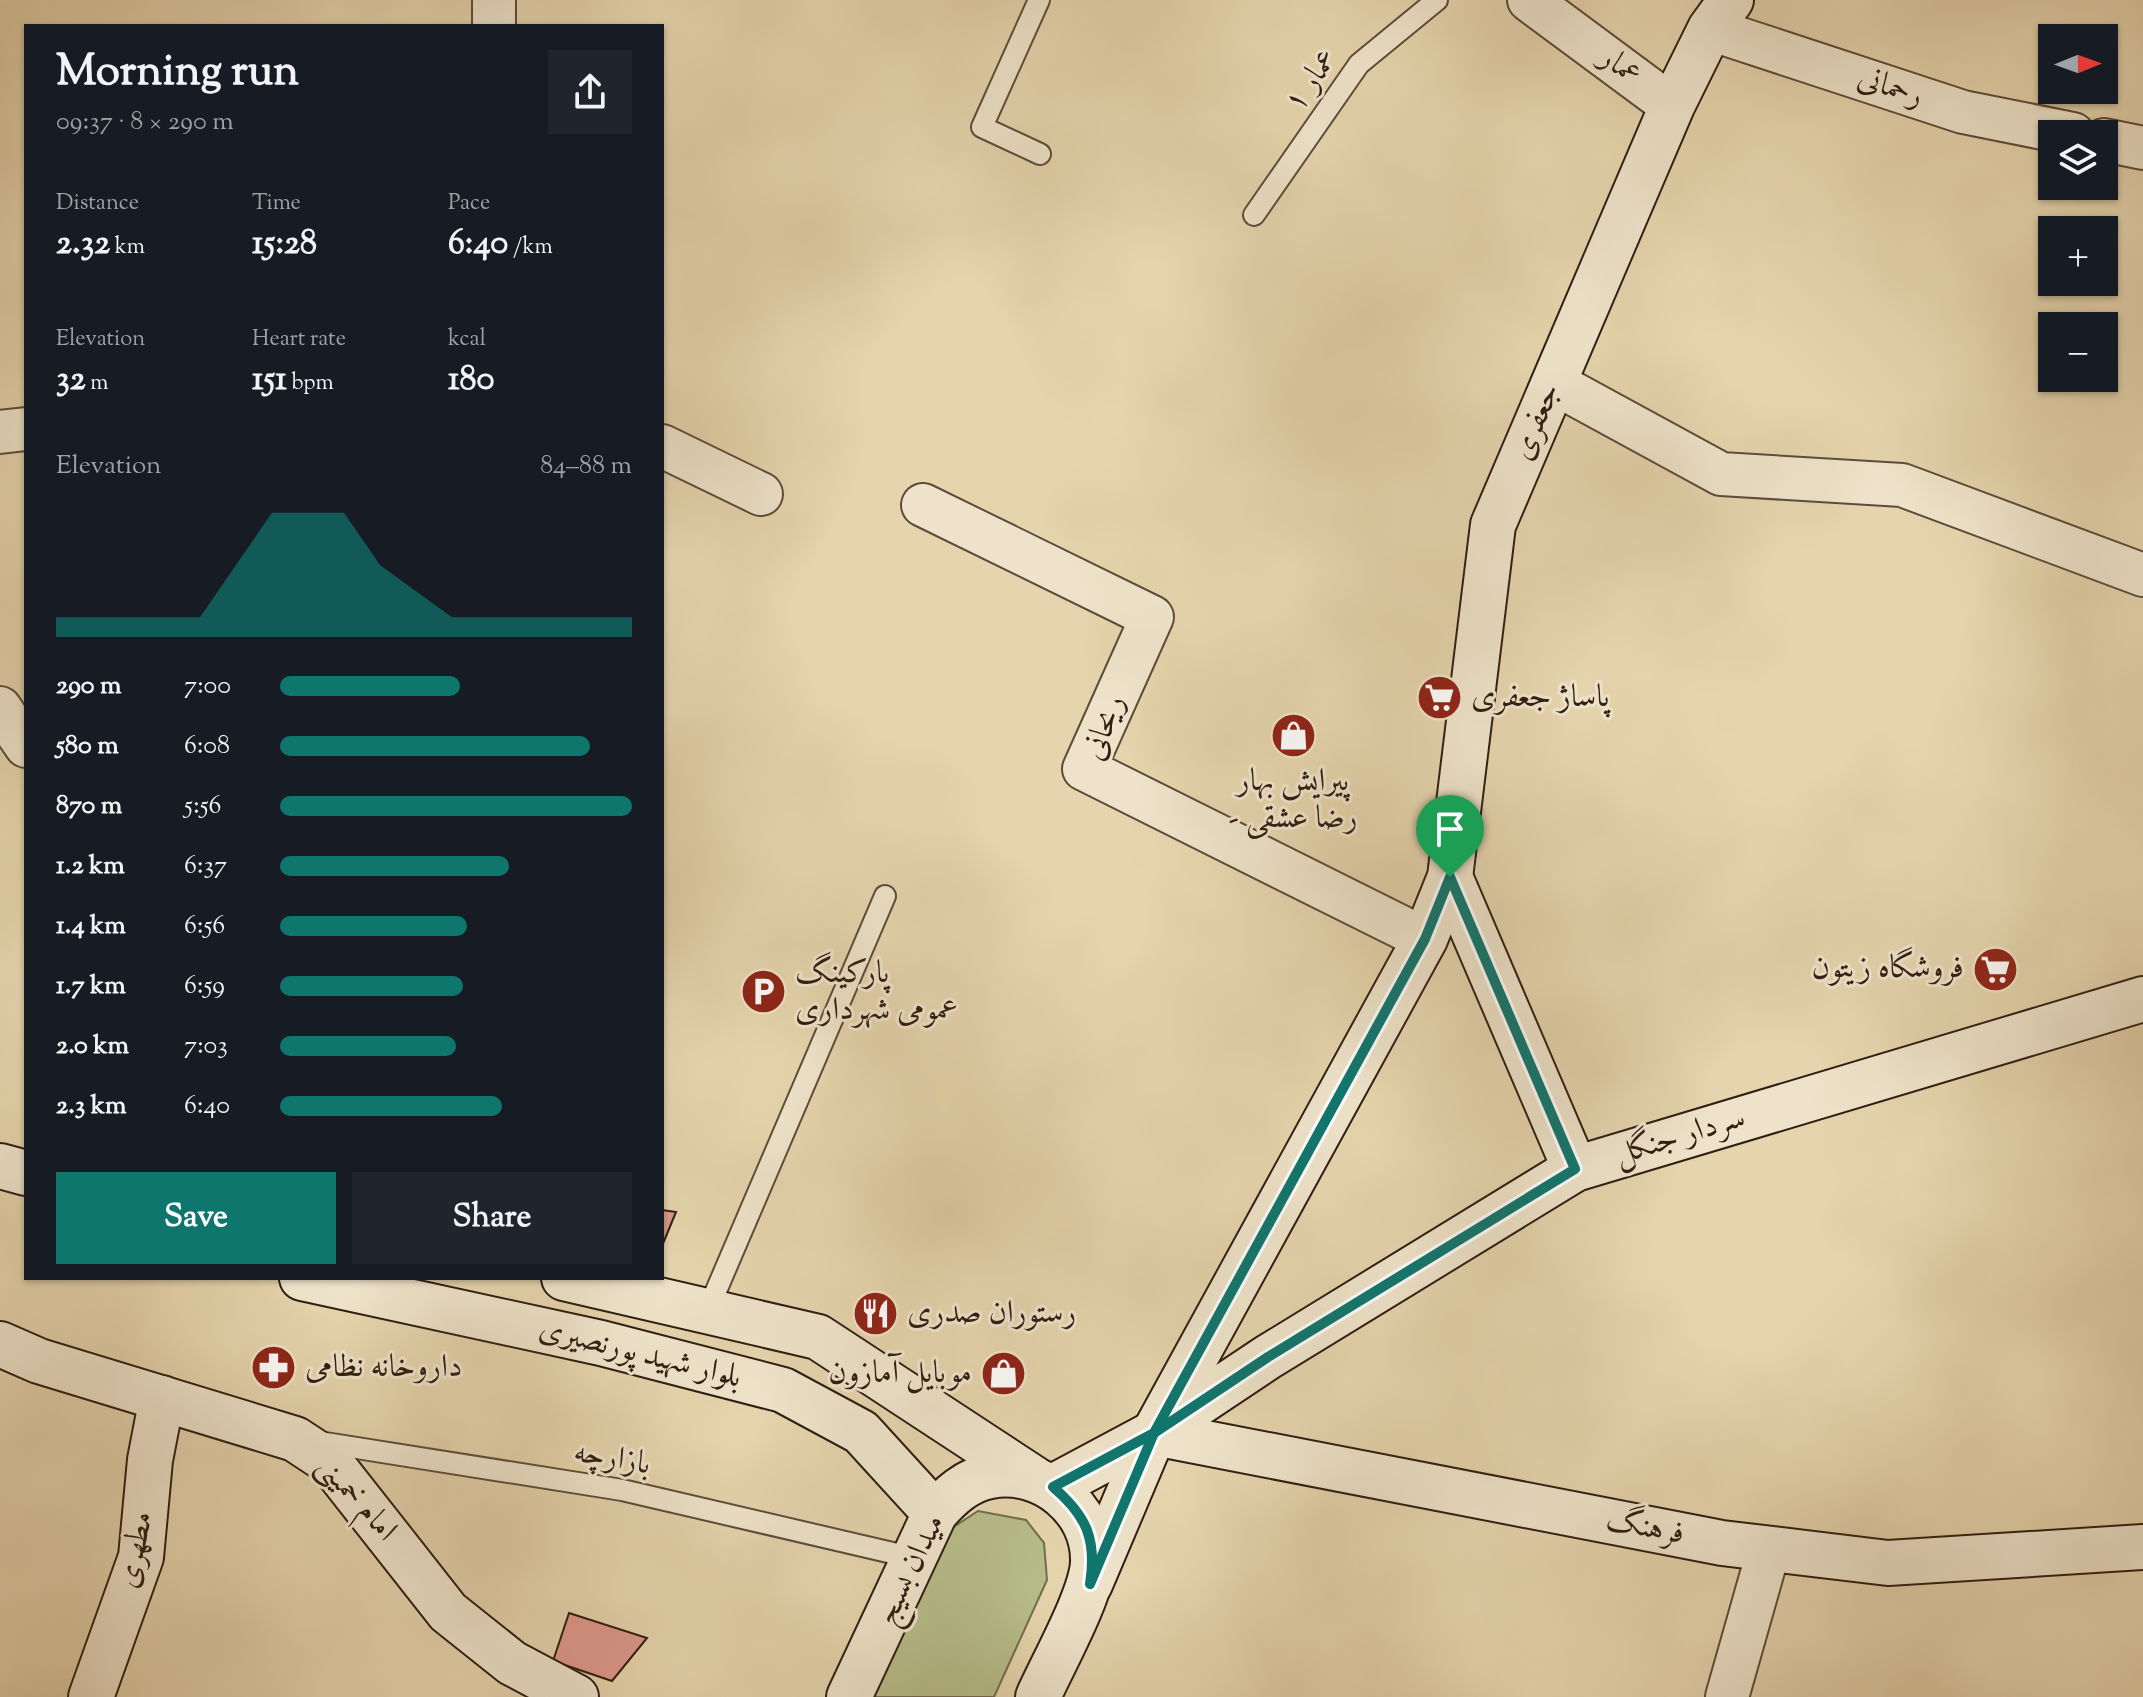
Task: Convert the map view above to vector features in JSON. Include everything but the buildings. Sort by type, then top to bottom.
[{"type":"main road","name":"جعفری","points":[[1154,1433],[1425,939],[1450,877],[1493,525],[1672,106],[1720,14]]},
{"type":"main road","points":[[1450,877],[1575,1169]]},
{"type":"main road","name":"سردار جنگل","points":[[1043,1483],[1154,1433],[1268,1357],[1575,1169],[2143,999]]},
{"type":"main road","points":[[0,1166],[24,1172]]},
{"type":"main road","name":"بلوار شهید پورنصیری","points":[[311,1280],[601,1343],[783,1390],[861,1432],[935,1513]]},
{"type":"main road","name":"بلوار شهید پورنصیری","points":[[572,1280],[818,1337],[1043,1483]]},
{"type":"main road","name":"امام خمینی","points":[[0,1344],[39,1361],[295,1439],[330,1462],[448,1612],[512,1663],[576,1697]]},
{"type":"main road","name":"مطهری","points":[[91,1697],[141,1557],[150,1460],[162,1398]]},
{"type":"main road","points":[[1038,1697],[1154,1433]]},
{"type":"main road","name":"فرهنگ","points":[[1154,1433],[1722,1543],[1888,1563],[2143,1547]]},
{"type":"main road","name":"میدان بسیج","points":[[849,1697],[935,1513],[949,1496],[988,1476],[1011,1475],[1043,1483]]},
{"type":"main road","points":[[1043,1483],[1076,1511],[1091,1540],[1093,1562],[1090,1584]]},
{"type":"street","points":[[494,0],[494,24]]},
{"type":"street","name":"عمار","points":[[1529,0],[1672,106]]},
{"type":"street","name":"رحمانی","points":[[1720,14],[1963,112],[2038,127]]},
{"type":"street","points":[[2118,143],[2143,148]]},
{"type":"street","points":[[1554,383],[1721,474],[1902,485],[2143,575]]},
{"type":"street","points":[[0,432],[24,429]]},
{"type":"street","points":[[664,447],[761,494]]},
{"type":"street","name":"ریحانی","points":[[923,505],[1152,617],[1084,769],[1425,939]]},
{"type":"street","points":[[0,708],[24,743]]},
{"type":"street","points":[[1727,1697],[1769,1549]]},
{"type":"lane","points":[[1039,0],[982,127],[1040,154]]},
{"type":"lane","name":"عمار ۱","points":[[1254,215],[1359,64],[1437,0]]},
{"type":"lane","points":[[707,1312],[885,896]]},
{"type":"lane","name":"بازارچه","points":[[295,1439],[622,1490],[914,1558]]},
{"type":"green space","points":[[978,1511],[1026,1520],[1044,1543],[1047,1580],[994,1697],[869,1697],[946,1532]]},
{"type":"place","name":"پاساژ جعفری","points":[[1440,698]]},
{"type":"place","name":"پیرایش بهار - رضا عشقی","points":[[1293,735]]},
{"type":"place","name":"فروشگاه زیتون","points":[[1995,969]]},
{"type":"place","name":"پارکینگ عمومی شهرداری","points":[[764,992]]},
{"type":"place","name":"رستوران صدری","points":[[876,1314]]},
{"type":"place","name":"داروخانه نظامی","points":[[274,1368]]},
{"type":"place","name":"موبایل آمازون","points":[[1003,1374]]},
{"type":"route","points":[[1450,877],[1425,939],[1154,1433],[1053,1487],[1083,1519],[1091,1540],[1093,1562],[1090,1584],[1154,1433],[1268,1357],[1575,1169],[1450,877]]}]
